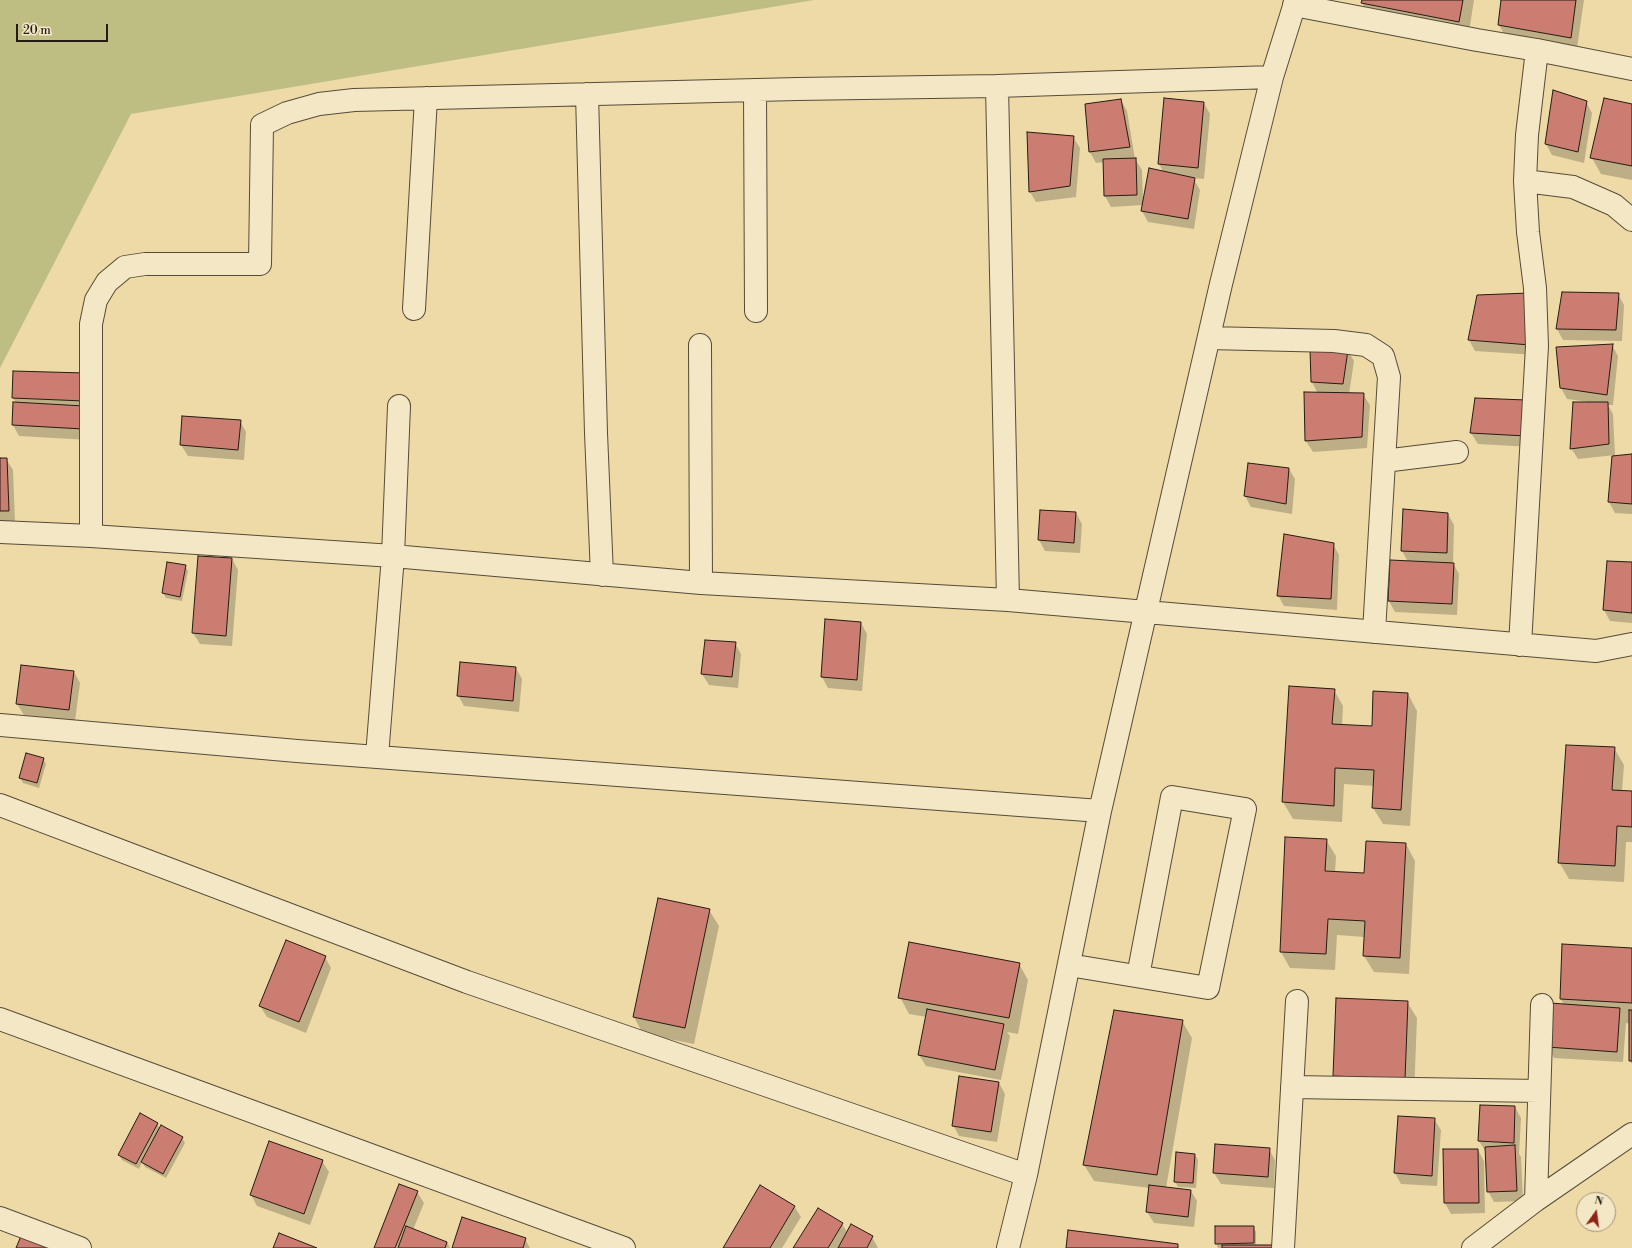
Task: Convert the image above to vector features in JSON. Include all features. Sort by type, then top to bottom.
[{"type":"street","points":[[1008,1248],[1026,1175],[1100,811],[1221,284],[1272,78],[1295,2],[1454,36],[1538,50],[1632,69]]},
{"type":"street","points":[[1520,645],[1537,346],[1535,288],[1528,232],[1525,181],[1527,135],[1538,50]]},
{"type":"street","points":[[91,536],[91,324],[96,300],[107,282],[125,267],[145,264],[260,264],[262,125],[287,113],[319,104],[354,100],[755,90],[997,86],[1272,78]]},
{"type":"street","points":[[997,86],[1008,600]]},
{"type":"street","points":[[755,90],[756,311]]},
{"type":"street","points":[[587,94],[596,433],[602,575]]},
{"type":"street","points":[[414,309],[426,98]]},
{"type":"street","points":[[1525,181],[1573,187],[1614,205],[1632,220]]},
{"type":"street","points":[[1209,338],[1334,341],[1366,345],[1383,356],[1389,377],[1374,632]]},
{"type":"street","points":[[700,345],[701,584]]},
{"type":"street","points":[[377,756],[393,556],[399,406]]},
{"type":"street","points":[[1384,461],[1457,452]]},
{"type":"street","points":[[0,532],[91,536],[393,556],[701,584],[1008,600],[1596,651],[1632,644]]},
{"type":"street","points":[[0,725],[377,756],[1100,811]]},
{"type":"street","points":[[1069,965],[1208,988],[1245,809],[1172,797],[1138,976]]},
{"type":"street","points":[[0,805],[467,982],[1026,1175]]},
{"type":"street","points":[[1283,1248],[1297,1001]]},
{"type":"street","points":[[1536,1200],[1542,1006]]},
{"type":"street","points":[[0,1019],[624,1248]]},
{"type":"street","points":[[1292,1087],[1539,1091]]},
{"type":"street","points":[[1473,1248],[1536,1200],[1632,1134]]},
{"type":"street","points":[[0,1218],[80,1248]]},
{"type":"green space","points":[[0,0],[814,0],[131,114],[0,368]]},
{"type":"building","points":[[1362,0],[1463,0],[1459,22],[1361,3]]},
{"type":"building","points":[[1501,0],[1576,0],[1571,38],[1498,25]]},
{"type":"building","points":[[1553,90],[1587,101],[1578,152],[1545,144]]},
{"type":"building","points":[[1164,98],[1204,102],[1198,168],[1158,164]]},
{"type":"building","points":[[1604,98],[1632,104],[1632,166],[1590,158]]},
{"type":"building","points":[[1121,99],[1130,147],[1089,152],[1085,104]]},
{"type":"building","points":[[1027,132],[1074,136],[1070,186],[1029,192]]},
{"type":"building","points":[[1136,158],[1137,195],[1104,196],[1103,159]]},
{"type":"building","points":[[1149,168],[1195,178],[1188,219],[1141,211]]},
{"type":"building","points":[[1562,292],[1619,293],[1616,330],[1556,329]]},
{"type":"building","points":[[1529,293],[1530,345],[1468,340],[1477,295]]},
{"type":"building","points":[[1613,344],[1607,395],[1560,388],[1556,347]]},
{"type":"building","points":[[1310,349],[1348,350],[1343,384],[1311,382]]},
{"type":"building","points":[[13,371],[85,373],[84,401],[12,398]]},
{"type":"building","points":[[1304,392],[1364,393],[1362,437],[1305,441]]},
{"type":"building","points":[[1475,398],[1526,400],[1526,436],[1470,433]]},
{"type":"building","points":[[13,402],[84,406],[83,429],[12,425]]},
{"type":"building","points":[[1573,402],[1608,402],[1609,444],[1570,449]]},
{"type":"building","points":[[182,416],[241,420],[238,450],[180,445]]},
{"type":"building","points":[[1632,454],[1632,504],[1608,502],[1612,456]]},
{"type":"building","points":[[0,458],[7,458],[9,511],[0,511]]},
{"type":"building","points":[[1248,463],[1289,468],[1286,504],[1244,496]]},
{"type":"building","points":[[1403,509],[1448,513],[1447,553],[1401,551]]},
{"type":"building","points":[[1040,510],[1076,512],[1074,543],[1038,540]]},
{"type":"building","points":[[1284,534],[1334,543],[1331,599],[1277,596]]},
{"type":"building","points":[[198,556],[232,558],[226,636],[192,633]]},
{"type":"building","points":[[1390,560],[1454,563],[1452,604],[1388,601]]},
{"type":"building","points":[[1607,561],[1632,562],[1632,613],[1603,610]]},
{"type":"building","points":[[167,562],[186,565],[180,597],[162,593]]},
{"type":"building","points":[[825,619],[861,622],[857,680],[821,677]]},
{"type":"building","points":[[705,640],[736,642],[732,677],[701,674]]},
{"type":"building","points":[[460,662],[516,667],[513,701],[457,696]]},
{"type":"building","points":[[21,665],[74,671],[69,710],[16,704]]},
{"type":"building","points":[[1289,686],[1335,689],[1332,724],[1372,726],[1373,691],[1408,693],[1401,810],[1372,808],[1374,770],[1335,768],[1334,806],[1282,802]]},
{"type":"building","points":[[1566,745],[1615,747],[1612,790],[1632,791],[1632,827],[1617,826],[1615,866],[1558,863]]},
{"type":"building","points":[[26,753],[44,758],[37,783],[19,778]]},
{"type":"building","points":[[1285,837],[1327,839],[1325,871],[1364,873],[1366,841],[1406,843],[1400,958],[1363,956],[1365,921],[1328,919],[1326,954],[1280,952]]},
{"type":"building","points":[[658,898],[710,909],[685,1028],[633,1017]]},
{"type":"building","points":[[286,940],[326,956],[299,1022],[259,1006]]},
{"type":"building","points":[[909,942],[1020,963],[1009,1018],[898,998]]},
{"type":"building","points":[[1562,944],[1632,948],[1632,1003],[1560,999]]},
{"type":"building","points":[[1336,998],[1408,1001],[1405,1079],[1333,1076]]},
{"type":"building","points":[[1550,1003],[1620,1008],[1617,1052],[1547,1047]]},
{"type":"building","points":[[927,1009],[1004,1024],[995,1070],[918,1055]]},
{"type":"building","points":[[1114,1010],[1183,1020],[1157,1175],[1083,1165]]},
{"type":"building","points":[[1629,1010],[1632,1010],[1632,1061],[1629,1061]]},
{"type":"building","points":[[959,1076],[999,1082],[991,1132],[952,1126]]},
{"type":"building","points":[[1480,1105],[1515,1106],[1514,1143],[1478,1141]]},
{"type":"building","points":[[140,1113],[158,1123],[136,1164],[118,1155]]},
{"type":"building","points":[[1398,1116],[1435,1118],[1432,1176],[1394,1173]]},
{"type":"building","points":[[161,1125],[183,1137],[163,1174],[141,1162]]},
{"type":"building","points":[[269,1141],[323,1160],[304,1214],[250,1195]]},
{"type":"building","points":[[1215,1144],[1270,1148],[1268,1177],[1213,1173]]},
{"type":"building","points":[[1515,1145],[1517,1191],[1487,1192],[1485,1147]]},
{"type":"building","points":[[1443,1149],[1478,1149],[1479,1203],[1444,1203]]},
{"type":"building","points":[[1176,1152],[1195,1154],[1193,1183],[1174,1182]]},
{"type":"building","points":[[399,1184],[418,1191],[395,1248],[374,1248]]},
{"type":"building","points":[[760,1185],[795,1206],[770,1248],[723,1248]]},
{"type":"building","points":[[1149,1185],[1191,1190],[1188,1217],[1146,1212]]},
{"type":"building","points":[[818,1208],[843,1223],[828,1248],[793,1248]]},
{"type":"building","points":[[462,1217],[526,1238],[523,1248],[452,1248]]},
{"type":"building","points":[[851,1224],[873,1236],[867,1248],[838,1248]]},
{"type":"building","points":[[406,1226],[447,1242],[445,1248],[398,1248]]},
{"type":"building","points":[[1215,1226],[1254,1226],[1254,1243],[1215,1244]]},
{"type":"building","points":[[1068,1230],[1178,1244],[1178,1248],[1066,1248]]},
{"type":"building","points":[[279,1233],[317,1248],[273,1248]]},
{"type":"building","points":[[21,1236],[48,1248],[16,1248]]},
{"type":"building","points":[[1222,1245],[1274,1245],[1274,1248],[1222,1248]]}]
